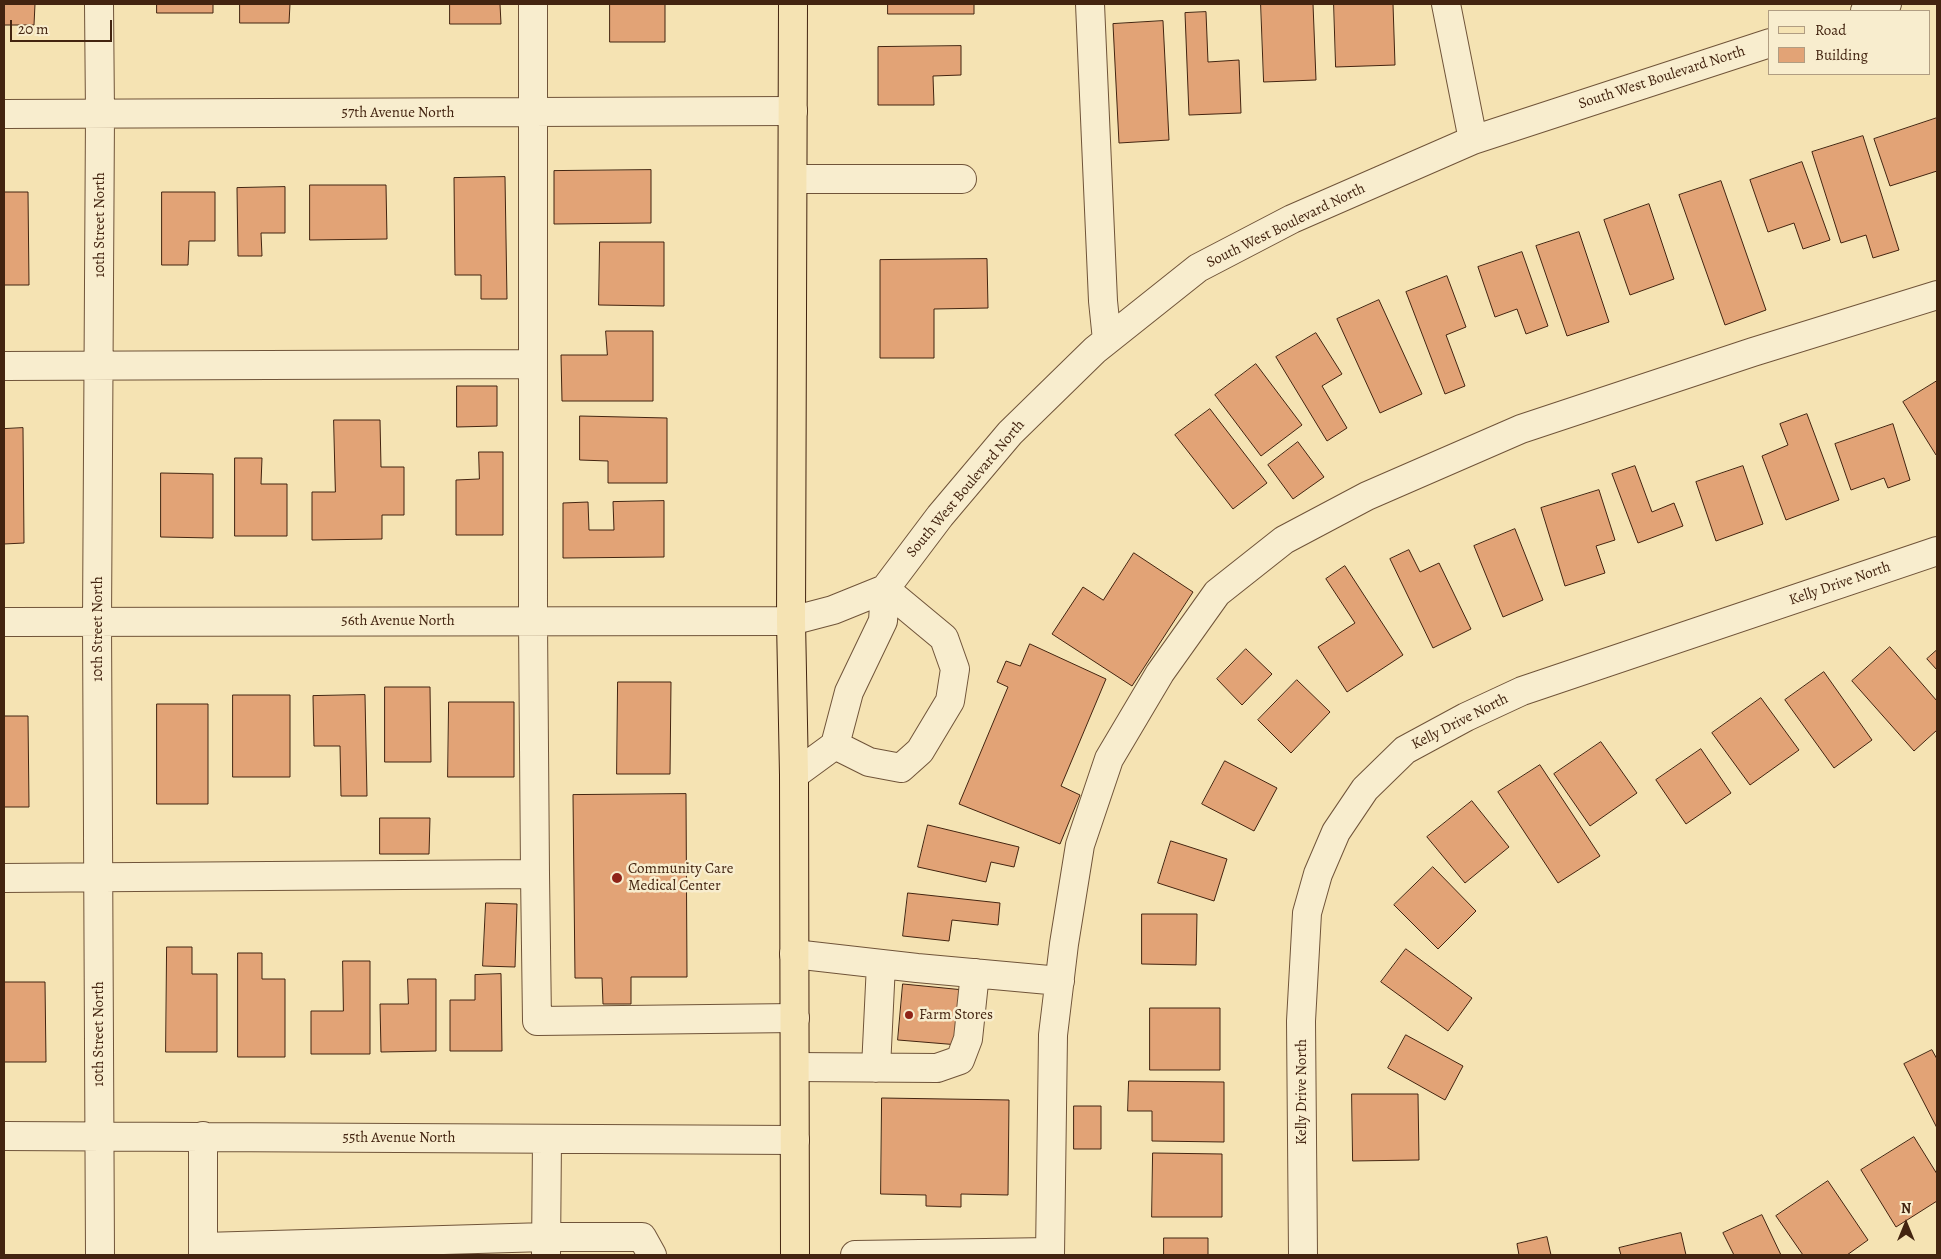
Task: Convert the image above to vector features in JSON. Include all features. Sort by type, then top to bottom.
[{"type":"main road","points":[[793,4],[791,621],[794,775],[795,1255]]},
{"type":"street","name":"10th Street North","points":[[99,4],[97,622],[100,1255]]},
{"type":"street","points":[[533,4],[533,621],[537,1021],[795,1018]]},
{"type":"street","points":[[1090,4],[1103,301],[1107,340]]},
{"type":"street","points":[[1446,4],[1473,140]]},
{"type":"street","points":[[1868,10],[1887,4]]},
{"type":"street","name":"South West Boulevard North","points":[[885,589],[940,516],[1010,433],[1095,350],[1198,268],[1292,219],[1473,140],[1768,43]]},
{"type":"street","name":"57th Avenue North","points":[[4,114],[793,111]]},
{"type":"street","points":[[793,180],[962,179]]},
{"type":"street","points":[[855,1255],[1050,1254],[1053,1044],[1064,944],[1080,845],[1109,759],[1160,673],[1217,593],[1284,540],[1367,496],[1521,429],[1753,352],[1937,295]]},
{"type":"street","points":[[4,366],[533,364]]},
{"type":"street","name":"Kelly Drive North","points":[[1303,1255],[1301,1021],[1308,913],[1318,874],[1336,832],[1365,789],[1405,750],[1466,717],[1522,691],[1937,552]]},
{"type":"street","points":[[791,621],[833,610],[885,589]]},
{"type":"street","points":[[794,775],[835,745],[849,692],[883,620],[885,589]]},
{"type":"street","points":[[835,745],[869,762],[901,768],[920,752],[950,701],[955,669],[944,638],[885,589]]},
{"type":"street","name":"56th Avenue North","points":[[4,622],[791,621]]},
{"type":"street","points":[[4,878],[535,874]]},
{"type":"street","points":[[794,954],[1060,980]]},
{"type":"street","points":[[876,1068],[881,964]]},
{"type":"street","points":[[795,1067],[936,1068],[960,1060],[968,1040],[975,973]]},
{"type":"street","name":"55th Avenue North","points":[[4,1136],[795,1140]]},
{"type":"street","points":[[203,1136],[203,1251],[546,1246],[642,1237],[652,1255]]},
{"type":"street","points":[[546,1246],[547,1139]]},
{"type":"building","points":[[4,4],[35,4],[34,25],[4,25]]},
{"type":"building","points":[[157,4],[213,4],[213,13],[157,13]]},
{"type":"building","points":[[240,4],[290,4],[289,23],[240,23]]},
{"type":"building","points":[[450,4],[500,4],[501,24],[450,24]]},
{"type":"building","points":[[610,4],[665,4],[665,42],[610,42]]},
{"type":"building","points":[[888,4],[974,4],[974,14],[888,14]]},
{"type":"building","points":[[1261,4],[1313,4],[1316,80],[1264,82]]},
{"type":"building","points":[[1334,4],[1393,4],[1395,65],[1336,67]]},
{"type":"building","points":[[1206,12],[1208,62],[1239,60],[1241,113],[1189,115],[1185,13]]},
{"type":"building","points":[[1163,21],[1169,140],[1119,143],[1113,24]]},
{"type":"building","points":[[961,46],[961,75],[933,76],[934,105],[878,105],[878,47]]},
{"type":"building","points":[[1937,118],[1937,171],[1890,186],[1874,139]]},
{"type":"building","points":[[1863,136],[1899,250],[1873,258],[1866,235],[1841,243],[1812,152]]},
{"type":"building","points":[[1802,162],[1830,240],[1803,249],[1794,223],[1768,232],[1750,180]]},
{"type":"building","points":[[651,170],[651,223],[554,224],[554,171]]},
{"type":"building","points":[[505,177],[507,299],[481,299],[481,275],[455,275],[454,178]]},
{"type":"building","points":[[1721,181],[1766,310],[1725,325],[1679,195]]},
{"type":"building","points":[[310,185],[386,185],[387,239],[310,240]]},
{"type":"building","points":[[285,187],[285,233],[261,233],[262,256],[238,256],[237,188]]},
{"type":"building","points":[[4,192],[28,192],[29,285],[4,285]]},
{"type":"building","points":[[162,192],[215,192],[215,241],[189,241],[188,265],[162,265]]},
{"type":"building","points":[[1649,204],[1674,279],[1630,295],[1604,220]]},
{"type":"building","points":[[1579,232],[1609,322],[1567,336],[1536,246]]},
{"type":"building","points":[[600,242],[664,242],[664,306],[599,305]]},
{"type":"building","points":[[1522,252],[1548,326],[1526,334],[1517,309],[1495,317],[1478,267]]},
{"type":"building","points":[[987,259],[988,308],[934,309],[934,358],[880,358],[880,260]]},
{"type":"building","points":[[1447,276],[1466,327],[1446,335],[1465,386],[1445,394],[1406,292]]},
{"type":"building","points":[[1379,300],[1422,394],[1380,413],[1337,319]]},
{"type":"building","points":[[606,331],[653,331],[653,401],[562,401],[561,355],[607,355]]},
{"type":"building","points":[[1316,333],[1342,374],[1322,386],[1347,428],[1327,441],[1276,357]]},
{"type":"building","points":[[1256,364],[1302,425],[1261,456],[1215,395]]},
{"type":"building","points":[[1937,381],[1937,454],[1936,455],[1903,402]]},
{"type":"building","points":[[457,386],[497,386],[497,426],[457,427]]},
{"type":"building","points":[[1210,409],[1267,483],[1233,509],[1175,435]]},
{"type":"building","points":[[1807,414],[1839,500],[1786,520],[1762,456],[1788,445],[1780,424]]},
{"type":"building","points":[[580,416],[667,418],[667,483],[608,483],[608,461],[580,460]]},
{"type":"building","points":[[334,420],[380,420],[381,467],[404,467],[404,515],[382,515],[382,539],[312,540],[312,492],[335,492]]},
{"type":"building","points":[[1893,424],[1910,480],[1888,488],[1884,478],[1851,490],[1835,444]]},
{"type":"building","points":[[23,428],[24,543],[4,544],[4,429]]},
{"type":"building","points":[[1298,442],[1324,477],[1293,499],[1268,465]]},
{"type":"building","points":[[479,452],[503,452],[503,535],[456,535],[456,480],[479,479]]},
{"type":"building","points":[[235,458],[262,458],[261,484],[287,484],[287,536],[235,536]]},
{"type":"building","points":[[1635,466],[1652,512],[1674,503],[1683,526],[1638,543],[1612,474]]},
{"type":"building","points":[[1743,466],[1763,524],[1716,541],[1696,482]]},
{"type":"building","points":[[161,473],[213,474],[213,538],[161,537]]},
{"type":"building","points":[[1599,490],[1615,540],[1596,546],[1605,573],[1565,586],[1541,508]]},
{"type":"building","points":[[664,501],[664,557],[563,558],[563,503],[588,502],[589,530],[614,530],[613,502]]},
{"type":"building","points":[[1515,529],[1543,600],[1503,617],[1474,546]]},
{"type":"building","points":[[1409,550],[1420,572],[1439,563],[1471,629],[1433,648],[1390,559]]},
{"type":"building","points":[[1134,553],[1193,592],[1132,686],[1052,634],[1083,587],[1103,600]]},
{"type":"building","points":[[1345,566],[1403,655],[1347,692],[1318,647],[1355,623],[1326,579]]},
{"type":"building","points":[[1030,644],[1106,679],[1061,786],[1080,795],[1060,844],[959,804],[1008,687],[997,682],[1006,661],[1020,666]]},
{"type":"building","points":[[1890,647],[1937,701],[1937,730],[1914,751],[1852,681]]},
{"type":"building","points":[[1246,649],[1272,674],[1242,705],[1217,679]]},
{"type":"building","points":[[1937,650],[1937,670],[1927,659]]},
{"type":"building","points":[[1824,672],[1872,740],[1834,768],[1785,700]]},
{"type":"building","points":[[1297,680],[1330,712],[1291,753],[1258,720]]},
{"type":"building","points":[[618,682],[671,682],[670,774],[617,774]]},
{"type":"building","points":[[385,687],[430,687],[431,762],[385,762]]},
{"type":"building","points":[[233,695],[290,695],[290,777],[233,777]]},
{"type":"building","points":[[365,695],[367,796],[341,796],[340,746],[314,746],[313,696]]},
{"type":"building","points":[[1761,698],[1799,750],[1750,785],[1712,733]]},
{"type":"building","points":[[449,702],[514,702],[514,777],[448,777]]},
{"type":"building","points":[[157,704],[208,704],[208,804],[157,804]]},
{"type":"building","points":[[4,716],[28,716],[29,807],[4,807]]},
{"type":"building","points":[[1601,742],[1637,793],[1590,826],[1554,774]]},
{"type":"building","points":[[1701,749],[1731,793],[1686,824],[1656,780]]},
{"type":"building","points":[[1225,761],[1277,788],[1254,831],[1202,804]]},
{"type":"building","points":[[1540,765],[1600,856],[1558,883],[1498,792]]},
{"type":"building","points":[[686,794],[687,977],[631,977],[631,1004],[603,1004],[602,978],[575,978],[573,795]]},
{"type":"building","points":[[1472,801],[1509,847],[1465,883],[1427,837]]},
{"type":"building","points":[[380,818],[430,818],[429,854],[380,854]]},
{"type":"building","points":[[928,825],[1019,847],[1014,867],[991,862],[986,882],[918,867]]},
{"type":"building","points":[[1171,841],[1227,859],[1214,901],[1158,883]]},
{"type":"building","points":[[1433,867],[1476,911],[1438,949],[1394,905]]},
{"type":"building","points":[[908,893],[1000,903],[998,925],[952,920],[949,941],[903,936]]},
{"type":"building","points":[[486,903],[517,904],[515,967],[483,966]]},
{"type":"building","points":[[1142,914],[1197,914],[1196,965],[1142,964]]},
{"type":"building","points":[[167,947],[192,947],[192,974],[217,974],[217,1052],[166,1052]]},
{"type":"building","points":[[1406,949],[1472,998],[1448,1031],[1381,982]]},
{"type":"building","points":[[238,953],[262,953],[262,979],[285,979],[285,1057],[238,1057]]},
{"type":"building","points":[[343,961],[370,961],[370,1054],[311,1054],[311,1011],[343,1011]]},
{"type":"building","points":[[501,974],[502,1051],[450,1051],[450,1000],[475,1000],[475,975]]},
{"type":"building","points":[[408,979],[436,979],[436,1051],[381,1052],[380,1004],[408,1004]]},
{"type":"building","points":[[4,982],[45,982],[46,1062],[4,1062]]},
{"type":"building","points":[[903,984],[964,990],[959,1045],[898,1040]]},
{"type":"building","points":[[1150,1008],[1220,1008],[1220,1070],[1150,1070]]},
{"type":"building","points":[[1406,1035],[1463,1066],[1445,1100],[1388,1068]]},
{"type":"building","points":[[1932,1050],[1937,1059],[1937,1128],[1904,1064]]},
{"type":"building","points":[[1129,1081],[1224,1082],[1224,1142],[1152,1141],[1152,1111],[1128,1111]]},
{"type":"building","points":[[1352,1094],[1418,1094],[1419,1160],[1353,1161]]},
{"type":"building","points":[[882,1098],[1009,1100],[1008,1195],[961,1194],[961,1207],[926,1206],[926,1195],[881,1194]]},
{"type":"building","points":[[1074,1106],[1101,1106],[1101,1149],[1074,1149]]},
{"type":"building","points":[[1914,1137],[1937,1174],[1937,1201],[1896,1227],[1861,1170]]},
{"type":"building","points":[[1153,1153],[1222,1154],[1222,1217],[1152,1217]]},
{"type":"building","points":[[1828,1181],[1868,1240],[1847,1255],[1803,1255],[1776,1216]]},
{"type":"building","points":[[1762,1215],[1781,1255],[1734,1255],[1723,1233]]},
{"type":"building","points":[[1681,1233],[1686,1255],[1621,1255],[1619,1248]]},
{"type":"building","points":[[1547,1237],[1551,1255],[1519,1255],[1517,1244]]},
{"type":"building","points":[[1164,1238],[1208,1238],[1208,1255],[1164,1255]]},
{"type":"place","name":"Community Care Medical Center","points":[[617,878]]},
{"type":"place","name":"Farm Stores","points":[[909,1015]]}]
